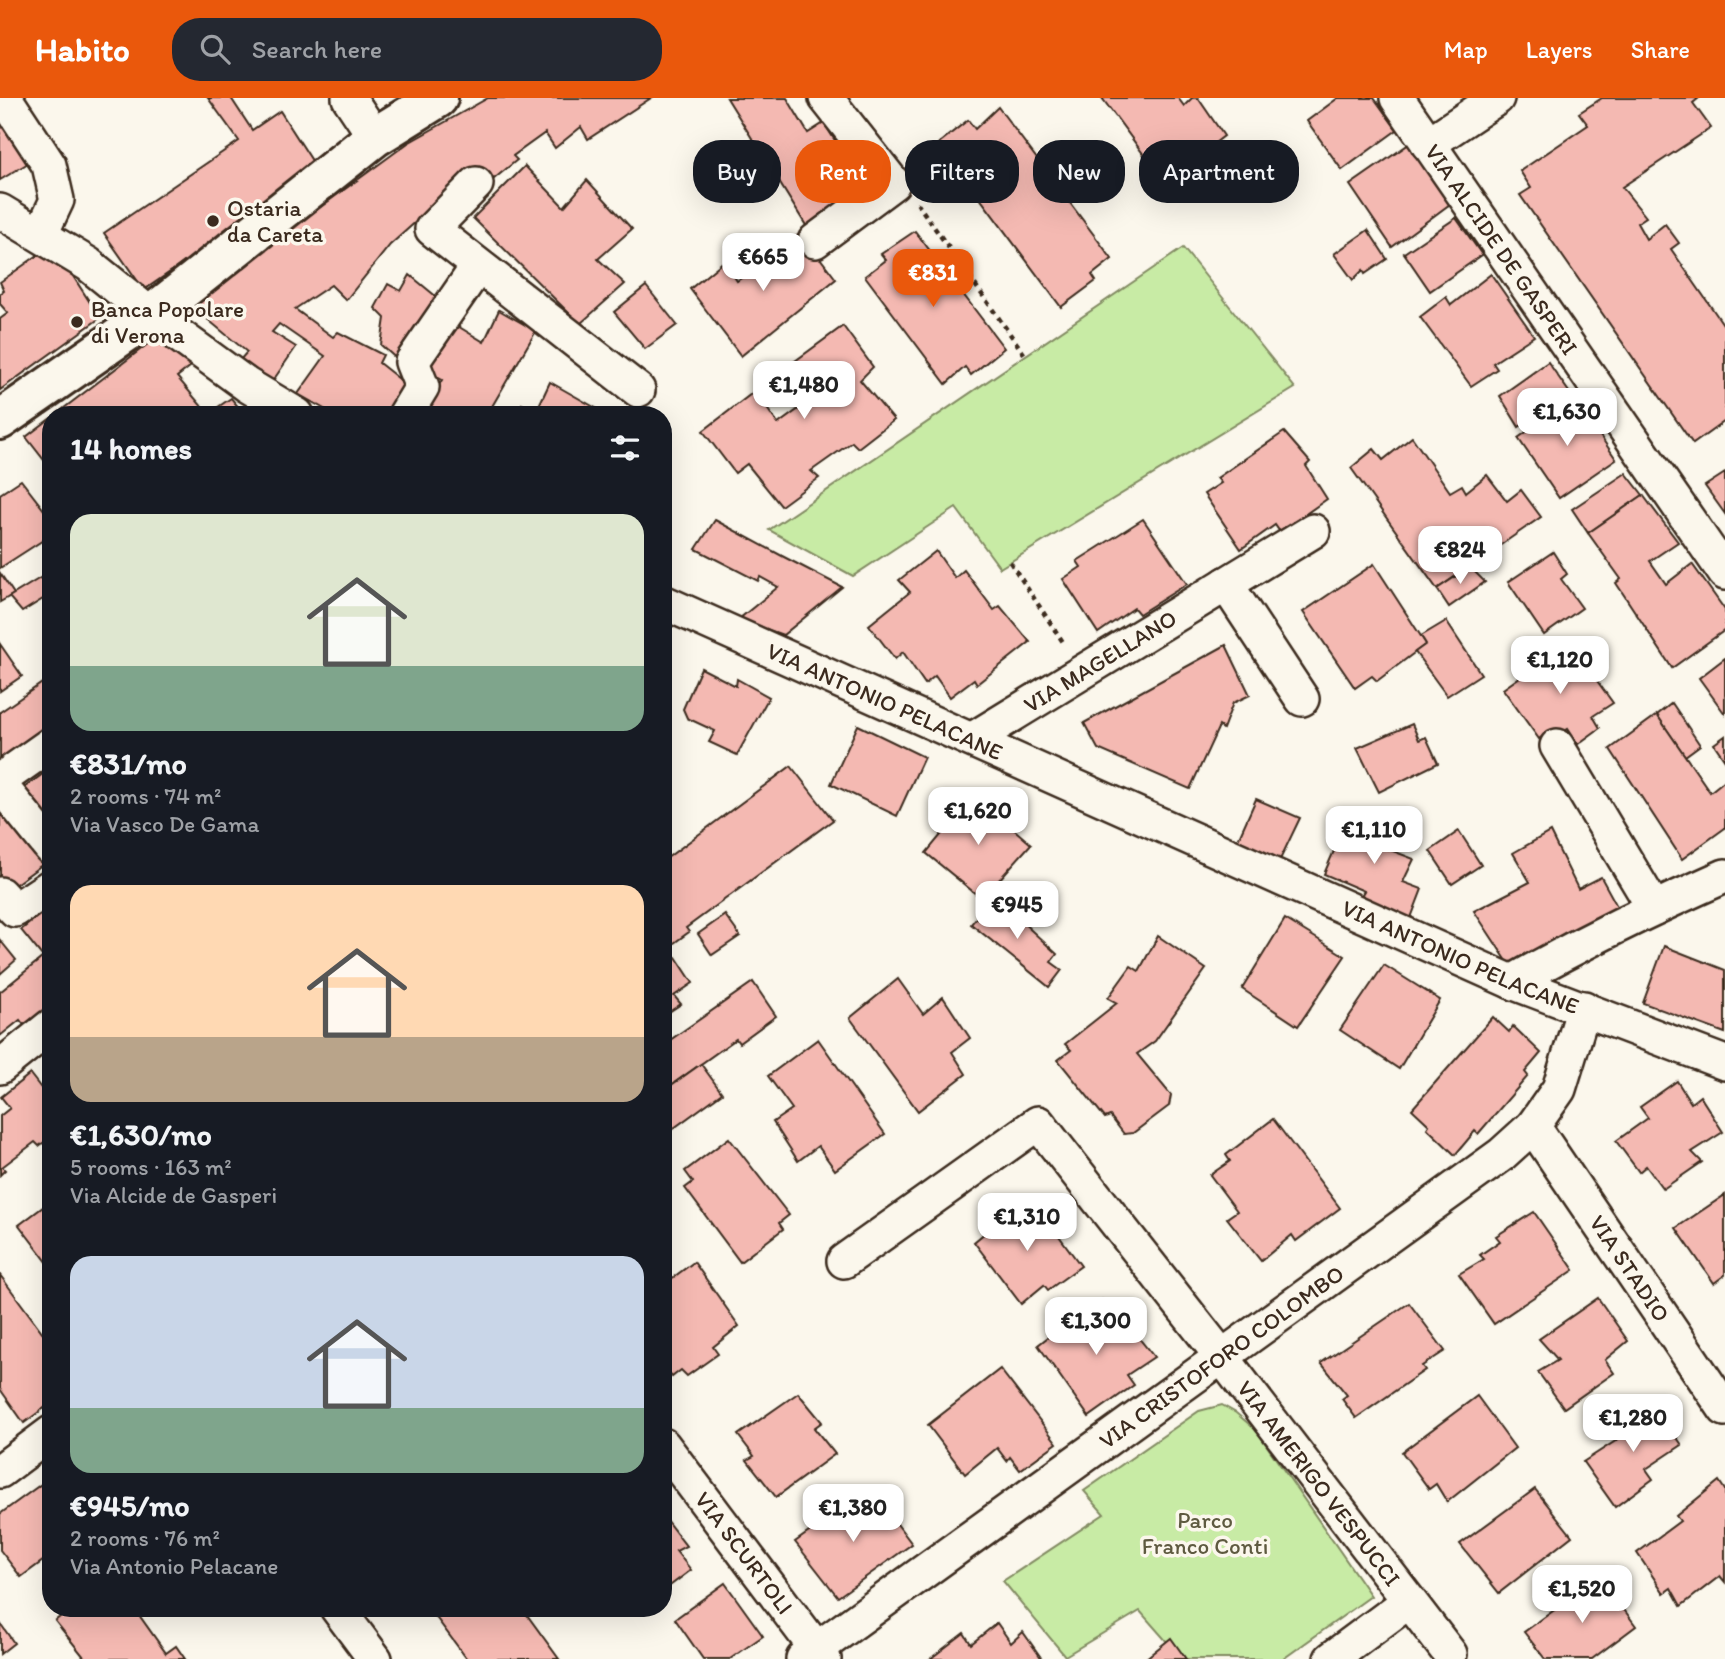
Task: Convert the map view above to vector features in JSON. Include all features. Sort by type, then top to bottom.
[{"type":"main road","points":[[0,420],[151,315],[375,137],[438,98]]},
{"type":"street","points":[[5,98],[49,165],[57,200],[41,234]]},
{"type":"street","points":[[349,98],[375,137]]},
{"type":"street","points":[[815,241],[893,183],[826,98]]},
{"type":"street","name":"VIA ALCIDE DE GASPERI","points":[[1397,98],[1725,573]]},
{"type":"street","points":[[1428,144],[1497,98]]},
{"type":"street","points":[[476,184],[432,229],[638,390]]},
{"type":"street","points":[[0,211],[88,264],[151,315],[247,385],[283,406]]},
{"type":"street","points":[[410,406],[422,387],[412,362],[478,266]]},
{"type":"street","name":"VIA MAGELLANO","points":[[973,739],[1313,531]]},
{"type":"street","points":[[1226,584],[1302,699]]},
{"type":"street","name":"VIA ANTONIO PELACANE","points":[[672,607],[973,739],[1512,982],[1725,1063]]},
{"type":"street","points":[[1557,746],[1654,908]]},
{"type":"street","points":[[42,751],[0,783],[42,837]]},
{"type":"street","points":[[1512,982],[1654,908],[1725,876]]},
{"type":"street","points":[[0,894],[15,911],[42,892]]},
{"type":"street","name":"VIA CRISTOFORO COLOMBO","points":[[815,1656],[1501,1155],[1533,1126],[1559,1088],[1584,1008]]},
{"type":"street","points":[[0,1067],[42,1033]]},
{"type":"street","name":"VIA AMERIGO VESPUCCI","points":[[844,1261],[1038,1123],[1450,1654]]},
{"type":"street","name":"VIA STADIO","points":[[1533,1126],[1725,1409]]},
{"type":"street","points":[[0,1471],[42,1440]]},
{"type":"street","name":"VIA SCURTOLI","points":[[672,1457],[815,1656]]},
{"type":"street","name":"VIA AMERIGO VESPUCCI","points":[[1331,1659],[1409,1601]]},
{"type":"street","points":[[344,1617],[375,1659]]},
{"type":"path","points":[[893,183],[906,187],[1025,355]]},
{"type":"path","points":[[1010,562],[1082,672]]},
{"type":"green space","points":[[1183,248],[1295,388],[1000,568],[956,508],[853,576],[769,530]]},
{"type":"green space","name":"Parco Franco Conti","points":[[1222,1405],[1256,1430],[1371,1596],[1283,1659],[1182,1659],[1140,1611],[1065,1656],[1003,1581],[1104,1514],[1084,1491],[1199,1411]]},
{"type":"building","points":[[208,98],[231,98],[252,130],[280,111],[318,170],[144,290],[104,233],[239,141]]},
{"type":"building","points":[[488,98],[651,98],[588,139],[581,127],[555,148],[545,133],[513,156],[517,160],[489,183],[477,167],[390,245],[346,300],[331,285],[295,309],[333,337],[338,332],[383,355],[379,363],[408,386],[396,406],[319,406],[298,394],[325,356],[279,324],[272,332],[296,347],[272,382],[239,361],[247,352],[194,308],[222,279],[408,143]]},
{"type":"building","points":[[727,98],[787,98],[808,133],[824,123],[835,140],[795,140],[795,203],[845,203],[807,227],[781,185],[781,140],[753,140]]},
{"type":"building","points":[[1102,98],[1178,98],[1184,106],[1192,98],[1198,98],[1224,136],[1219,140],[1139,140],[1139,148]]},
{"type":"building","points":[[1338,98],[1374,98],[1397,130],[1342,170],[1307,121]]},
{"type":"building","points":[[1602,98],[1699,98],[1693,103],[1711,128],[1622,187],[1646,217],[1637,223],[1646,239],[1665,224],[1679,243],[1671,249],[1725,327],[1725,421],[1693,444],[1520,195],[1531,188],[1520,171],[1588,125],[1579,113]]},
{"type":"building","points":[[0,105],[35,159],[0,180]]},
{"type":"building","points":[[998,107],[1033,154],[1033,203],[1070,203],[1112,259],[1092,275],[1096,281],[1061,307],[984,203],[1019,203],[1019,140],[943,140],[968,120],[975,129]]},
{"type":"building","points":[[1409,144],[1450,204],[1392,247],[1350,185]]},
{"type":"building","points":[[525,166],[564,207],[587,180],[632,229],[598,259],[625,284],[580,324],[473,218]]},
{"type":"building","points":[[1456,218],[1482,255],[1430,291],[1404,253]]},
{"type":"building","points":[[1368,230],[1387,259],[1365,274],[1363,270],[1353,280],[1334,254]]},
{"type":"building","points":[[915,231],[1004,348],[971,375],[965,367],[946,384],[865,276],[886,260],[881,254]]},
{"type":"building","points":[[801,233],[836,279],[741,356],[690,289],[724,261],[737,281]]},
{"type":"building","points":[[45,250],[69,270],[100,318],[0,390],[0,319],[8,313],[0,304],[0,294],[4,291],[0,282]]},
{"type":"building","points":[[1491,274],[1534,336],[1493,363],[1497,369],[1471,386],[1420,317],[1446,297],[1451,305]]},
{"type":"building","points":[[410,275],[438,298],[400,362],[381,345],[385,318],[375,308],[388,284],[401,291]]},
{"type":"building","points":[[646,286],[677,325],[645,349],[614,312]]},
{"type":"building","points":[[499,310],[536,331],[492,406],[426,406],[442,380],[422,369],[451,322],[484,342]]},
{"type":"building","points":[[843,326],[873,367],[860,380],[894,420],[858,448],[852,442],[811,471],[819,478],[781,506],[747,464],[735,473],[703,431],[755,391],[778,424],[815,397],[791,364]]},
{"type":"building","points":[[157,337],[182,355],[191,366],[177,377],[201,406],[67,406]]},
{"type":"building","points":[[1548,362],[1569,392],[1519,427],[1500,396]]},
{"type":"building","points":[[550,382],[592,406],[539,406]]},
{"type":"building","points":[[231,398],[238,406],[220,406]]},
{"type":"building","points":[[1574,398],[1616,459],[1559,498],[1518,438]]},
{"type":"building","points":[[42,425],[42,457],[26,437]]},
{"type":"building","points":[[1284,432],[1310,462],[1306,466],[1327,499],[1280,532],[1275,525],[1241,549],[1204,494],[1221,483],[1217,478]]},
{"type":"building","points":[[1412,437],[1450,492],[1462,485],[1466,492],[1487,475],[1507,501],[1521,490],[1541,517],[1437,589],[1351,468],[1374,449],[1383,460]]},
{"type":"building","points":[[1626,473],[1643,495],[1588,533],[1572,509]]},
{"type":"building","points":[[1725,473],[1725,514],[1705,486]]},
{"type":"building","points":[[21,480],[42,507],[42,541],[0,568],[0,494]]},
{"type":"building","points":[[1643,495],[1678,542],[1650,561],[1666,584],[1692,564],[1725,610],[1725,630],[1672,668],[1616,583],[1621,579],[1588,533]]},
{"type":"building","points":[[1143,519],[1187,584],[1139,614],[1134,608],[1098,633],[1063,579],[1081,567],[1077,561]]},
{"type":"building","points":[[715,520],[842,587],[783,635],[739,619],[778,587],[760,577],[758,581],[696,549]]},
{"type":"building","points":[[936,551],[955,578],[964,570],[994,610],[1000,606],[1030,642],[977,684],[974,679],[950,697],[935,676],[925,684],[903,652],[895,659],[869,625],[910,592],[899,580]]},
{"type":"building","points":[[1553,552],[1567,574],[1561,579],[1582,608],[1544,635],[1508,582]]},
{"type":"building","points":[[1374,564],[1426,644],[1377,681],[1372,676],[1355,688],[1303,612]]},
{"type":"building","points":[[1470,567],[1485,582],[1449,607],[1437,589]]},
{"type":"building","points":[[0,573],[14,594],[0,602]]},
{"type":"building","points":[[42,577],[42,600],[22,612],[9,597]]},
{"type":"building","points":[[1446,621],[1481,674],[1447,696],[1415,652],[1426,644],[1421,636]]},
{"type":"building","points":[[1569,642],[1613,703],[1593,716],[1600,728],[1578,744],[1568,729],[1551,740],[1545,734],[1539,739],[1503,689]]},
{"type":"building","points":[[0,644],[22,676],[0,691]]},
{"type":"building","points":[[1226,645],[1250,695],[1233,703],[1223,729],[1219,726],[1190,789],[1098,749],[1084,723]]},
{"type":"building","points":[[1725,658],[1725,714],[1699,678]]},
{"type":"building","points":[[701,668],[736,686],[737,679],[769,697],[737,755],[709,742],[715,731],[687,718],[683,709]]},
{"type":"building","points":[[42,683],[42,738],[0,760],[0,712]]},
{"type":"building","points":[[1672,703],[1700,745],[1685,756],[1657,715]]},
{"type":"building","points":[[1657,715],[1710,792],[1725,780],[1725,828],[1682,859],[1610,749]]},
{"type":"building","points":[[1412,724],[1419,740],[1426,737],[1438,763],[1379,792],[1357,748]]},
{"type":"building","points":[[858,725],[924,757],[897,816],[831,784]]},
{"type":"building","points":[[1725,736],[1725,760],[1714,744]]},
{"type":"building","points":[[791,766],[833,820],[686,928],[689,932],[672,944],[672,854]]},
{"type":"building","points":[[42,775],[42,827],[17,793]]},
{"type":"building","points":[[974,795],[1031,844],[982,899],[926,853]]},
{"type":"building","points":[[1256,799],[1300,818],[1277,866],[1235,846]]},
{"type":"building","points":[[1352,809],[1396,826],[1385,848],[1414,859],[1403,882],[1422,889],[1409,923],[1358,900],[1364,891],[1324,874]]},
{"type":"building","points":[[0,813],[42,865],[9,889],[0,879]]},
{"type":"building","points":[[1459,831],[1481,865],[1452,884],[1430,851]]},
{"type":"building","points":[[1550,832],[1578,889],[1601,877],[1618,908],[1509,964],[1474,911],[1530,882],[1513,853]]},
{"type":"building","points":[[994,896],[1057,954],[1051,962],[1062,970],[1049,987],[971,924]]},
{"type":"building","points":[[42,913],[42,956],[21,930]]},
{"type":"building","points":[[725,915],[740,936],[712,955],[698,934]]},
{"type":"building","points":[[1285,919],[1345,956],[1298,1026],[1242,989]]},
{"type":"building","points":[[1158,936],[1206,969],[1155,1041],[1137,1054],[1171,1095],[1169,1106],[1133,1133],[1124,1134],[1110,1116],[1105,1118],[1058,1060],[1071,1050],[1065,1044],[1117,1003],[1108,998],[1131,966],[1139,971]]},
{"type":"building","points":[[0,940],[16,960],[0,974]]},
{"type":"building","points":[[1664,946],[1725,970],[1725,1033],[1643,1003]]},
{"type":"building","points":[[676,957],[693,983],[674,996],[681,1004],[672,1010],[672,959]]},
{"type":"building","points":[[42,958],[42,1017],[27,1029],[20,1020],[0,1036],[0,992]]},
{"type":"building","points":[[1384,965],[1440,1000],[1399,1069],[1340,1030]]},
{"type":"building","points":[[898,979],[923,1014],[943,997],[970,1038],[952,1052],[966,1074],[918,1111],[850,1018]]},
{"type":"building","points":[[753,982],[776,1016],[739,1043],[736,1039],[672,1085],[672,1039]]},
{"type":"building","points":[[1493,1017],[1509,1032],[1513,1026],[1541,1053],[1525,1072],[1528,1076],[1478,1134],[1475,1131],[1455,1155],[1412,1109]]},
{"type":"building","points":[[818,1039],[885,1134],[835,1170],[818,1146],[798,1161],[773,1122],[792,1109],[768,1076]]},
{"type":"building","points":[[701,1064],[722,1093],[672,1129],[672,1085]]},
{"type":"building","points":[[30,1074],[42,1089],[42,1144],[39,1146],[35,1142],[2,1167],[5,1170],[0,1175],[0,1116],[10,1108],[1,1097]]},
{"type":"building","points":[[1677,1081],[1691,1103],[1700,1096],[1723,1132],[1692,1152],[1702,1162],[1663,1189],[1646,1166],[1639,1172],[1616,1141],[1648,1118],[1640,1107]]},
{"type":"building","points":[[1273,1119],[1340,1208],[1296,1241],[1292,1235],[1261,1261],[1227,1218],[1237,1211],[1210,1175],[1230,1161],[1226,1155]]},
{"type":"building","points":[[729,1138],[789,1215],[779,1223],[783,1229],[740,1262],[685,1188],[693,1182],[685,1171]]},
{"type":"building","points":[[1725,1195],[1725,1275],[1714,1283],[1676,1228]]},
{"type":"building","points":[[1035,1203],[1081,1266],[1048,1290],[1044,1285],[1021,1304],[974,1242],[1005,1216],[1010,1223]]},
{"type":"building","points":[[42,1208],[42,1255],[19,1225]]},
{"type":"building","points":[[1534,1212],[1574,1270],[1494,1324],[1459,1274],[1484,1259],[1480,1255],[1500,1241],[1496,1236]]},
{"type":"building","points":[[694,1262],[739,1326],[713,1347],[718,1354],[687,1376],[681,1370],[672,1377],[672,1278]]},
{"type":"building","points":[[0,1275],[42,1332],[42,1410],[24,1423],[0,1389]]},
{"type":"building","points":[[1598,1298],[1628,1341],[1605,1360],[1614,1373],[1564,1408],[1538,1372],[1558,1360],[1539,1339]]},
{"type":"building","points":[[1102,1300],[1117,1322],[1122,1317],[1154,1357],[1127,1375],[1134,1385],[1089,1417],[1038,1345],[1066,1323],[1070,1327]]},
{"type":"building","points":[[1409,1303],[1445,1351],[1422,1366],[1425,1370],[1356,1418],[1342,1399],[1347,1395],[1321,1363]]},
{"type":"building","points":[[1000,1369],[1057,1443],[1020,1470],[1010,1457],[1007,1461],[997,1448],[965,1474],[928,1425]]},
{"type":"building","points":[[798,1393],[822,1422],[814,1428],[835,1454],[776,1497],[747,1460],[754,1456],[738,1435]]},
{"type":"building","points":[[1477,1396],[1515,1448],[1447,1502],[1436,1484],[1429,1489],[1402,1452]]},
{"type":"building","points":[[1652,1402],[1682,1445],[1646,1469],[1653,1479],[1615,1507],[1583,1462],[1617,1440],[1609,1435]]},
{"type":"building","points":[[1719,1481],[1725,1490],[1725,1582],[1720,1576],[1681,1606],[1671,1588],[1664,1593],[1637,1553],[1680,1521],[1676,1516]]},
{"type":"building","points":[[42,1484],[42,1562],[21,1577],[0,1550],[0,1514]]},
{"type":"building","points":[[1535,1489],[1572,1536],[1499,1593],[1460,1544]]},
{"type":"building","points":[[865,1492],[886,1520],[891,1516],[912,1544],[838,1597],[795,1542]]},
{"type":"building","points":[[672,1528],[686,1546],[676,1551],[691,1570],[672,1584]]},
{"type":"building","points":[[1600,1577],[1636,1626],[1592,1659],[1545,1659],[1524,1632]]},
{"type":"building","points":[[725,1583],[763,1636],[730,1659],[703,1659],[675,1619]]},
{"type":"building","points":[[60,1617],[140,1617],[166,1653],[176,1646],[185,1659],[82,1659],[84,1657],[55,1621]]},
{"type":"building","points":[[436,1617],[529,1617],[559,1659],[467,1659]]},
{"type":"building","points":[[0,1623],[14,1643],[0,1654]]},
{"type":"building","points":[[997,1623],[1011,1643],[1023,1632],[1042,1659],[930,1659],[964,1633],[971,1644]]},
{"type":"building","points":[[1171,1638],[1186,1659],[1145,1659]]},
{"type":"place","name":"Ostaria da Careta","points":[[213,221]]},
{"type":"place","name":"Banca Popolare di Verona","points":[[77,322]]}]
